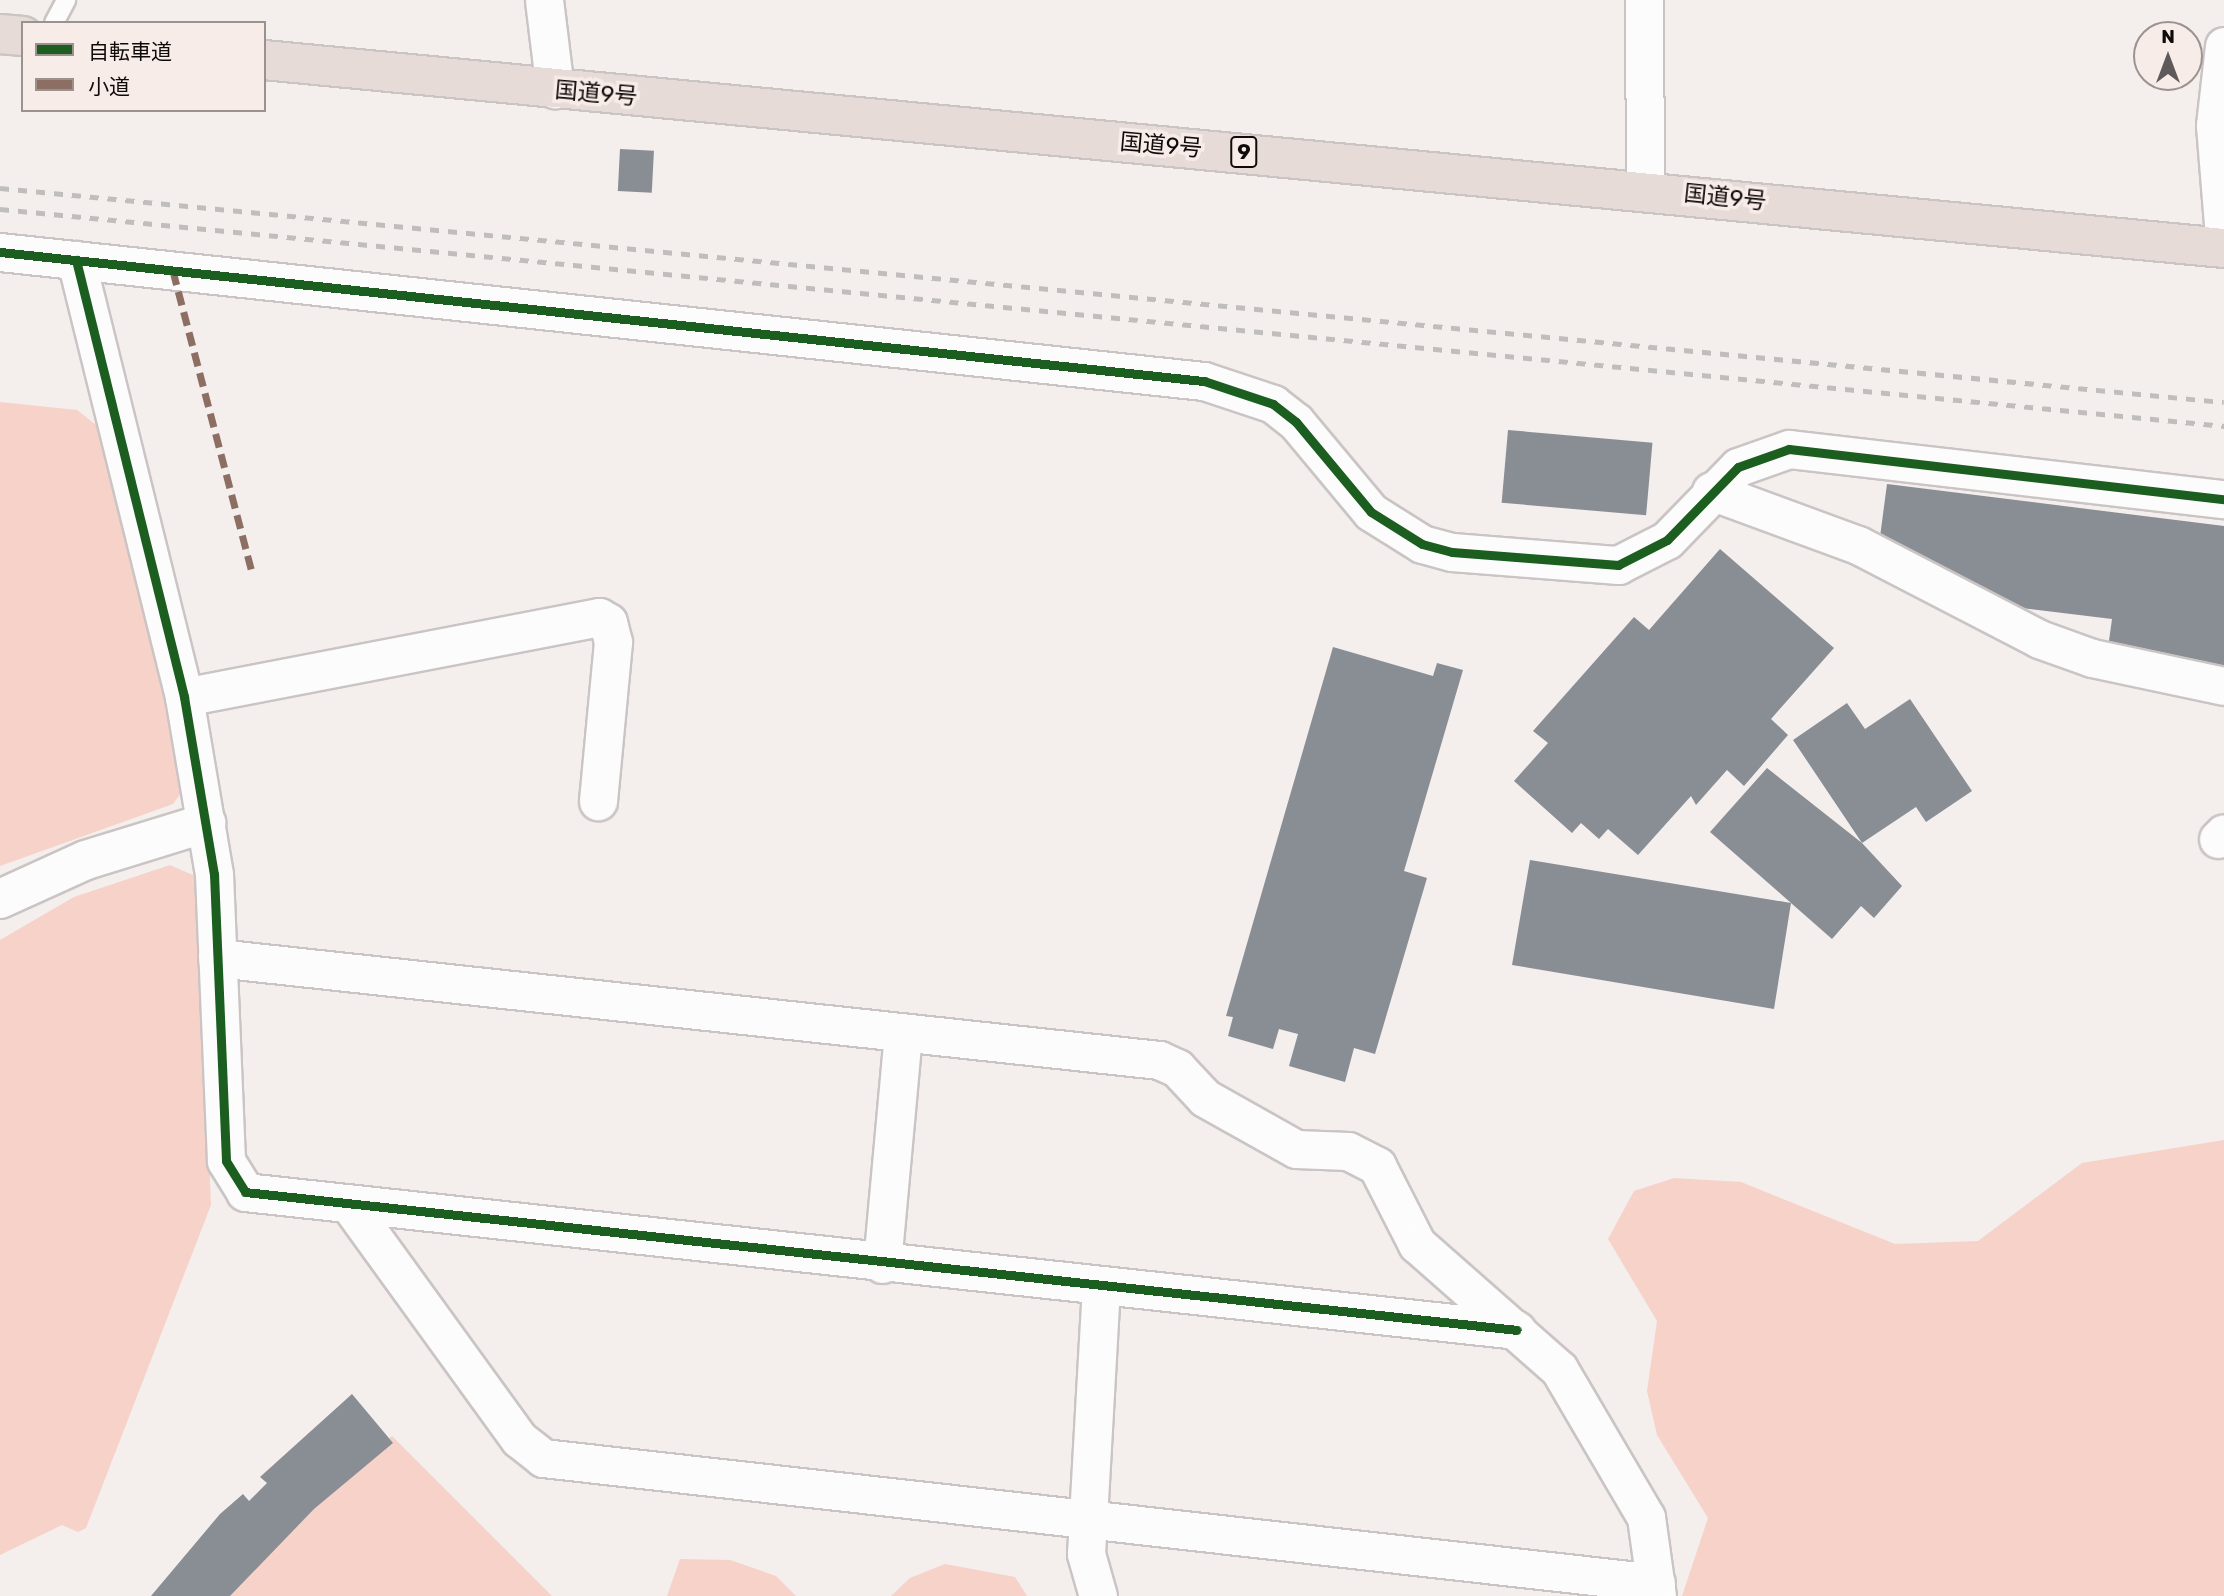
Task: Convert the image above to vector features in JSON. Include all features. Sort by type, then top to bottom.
[{"type":"highway","points":[[0,34],[21,36]]},
{"type":"highway","name":"国道9号","points":[[266,60],[1645,189],[2224,247]]},
{"type":"street","points":[[544,0],[555,89]]},
{"type":"street","points":[[1644,0],[1645,189]]},
{"type":"street","points":[[2224,46],[2215,125],[2224,238]]},
{"type":"street","points":[[0,252],[1203,381],[1273,404],[1371,512],[1405,536],[1452,552],[1618,565],[1667,540],[1711,491],[1738,467],[1789,449],[2224,499]]},
{"type":"street","points":[[76,260],[184,697],[206,823],[217,958],[229,1173],[255,1197],[1517,1330]]},
{"type":"street","points":[[1711,491],[1858,545],[2039,639],[2092,658],[2224,686]]},
{"type":"street","points":[[184,697],[599,617],[608,622],[613,642],[598,801]]},
{"type":"street","points":[[0,899],[86,860],[206,823]]},
{"type":"street","points":[[217,958],[1159,1060],[1177,1068],[1205,1098],[1296,1149],[1362,1154],[1377,1166],[1417,1244],[1559,1369],[1646,1517],[1657,1590],[1088,1519],[543,1458],[519,1440],[351,1207]]},
{"type":"street","points":[[882,1264],[903,1033]]},
{"type":"street","points":[[1098,1596],[1086,1553],[1101,1286]]},
{"type":"lane","points":[[55,21],[66,0]]},
{"type":"shaded area","points":[[0,402],[77,410],[105,432],[189,782],[173,804],[0,866]]},
{"type":"shaded area","points":[[170,865],[197,877],[211,1205],[86,1528],[78,1532],[62,1525],[0,1555],[0,940],[74,897]]},
{"type":"shaded area","points":[[2224,1140],[2224,1596],[1682,1596],[1708,1518],[1657,1435],[1647,1391],[1657,1321],[1608,1239],[1634,1191],[1674,1178],[1741,1182],[1895,1244],[1978,1241],[2082,1163]]},
{"type":"shaded area","points":[[392,1436],[552,1596],[225,1596],[324,1494]]},
{"type":"shaded area","points":[[680,1559],[730,1560],[776,1576],[796,1596],[667,1596]]},
{"type":"shaded area","points":[[945,1564],[1015,1577],[1027,1596],[891,1596],[910,1578]]},
{"type":"building","points":[[620,149],[654,151],[652,193],[618,191]]},
{"type":"building","points":[[1508,430],[1652,443],[1646,515],[1502,503]]},
{"type":"building","points":[[1887,484],[2224,526],[2224,670],[2107,655],[2112,619],[2013,607],[1878,552]]},
{"type":"building","points":[[1720,549],[1834,648],[1771,719],[1788,735],[1744,786],[1727,770],[1696,805],[1691,796],[1638,855],[1608,829],[1599,839],[1581,823],[1572,833],[1514,781],[1548,743],[1533,731],[1634,617],[1649,630]]},
{"type":"building","points":[[1333,647],[1433,676],[1437,663],[1463,670],[1404,871],[1427,878],[1375,1054],[1354,1048],[1345,1082],[1289,1066],[1298,1034],[1279,1029],[1273,1049],[1228,1036],[1233,1017],[1226,1016]]},
{"type":"building","points":[[1910,699],[1972,791],[1926,822],[1916,807],[1862,843],[1793,740],[1847,703],[1865,729]]},
{"type":"building","points":[[1767,768],[1862,843],[1902,886],[1874,918],[1861,906],[1832,939],[1710,832]]},
{"type":"building","points":[[1530,860],[1791,903],[1774,1009],[1512,965]]},
{"type":"building","points":[[352,1394],[393,1443],[314,1509],[230,1596],[151,1596],[220,1514],[243,1494],[249,1501],[267,1483],[260,1477]]},
{"type":"railway","points":[[0,188],[2224,402]]},
{"type":"railway","points":[[0,209],[2224,426]]},
{"type":"marked path","points":[[173,271],[253,575]]},
{"type":"cycle path","points":[[0,252],[1204,381],[1273,404],[1296,422],[1371,512],[1422,544],[1452,552],[1618,565],[1667,540],[1738,467],[1789,449],[2224,499]]},
{"type":"cycle path","points":[[76,260],[184,697],[214,874],[226,1161],[245,1192],[1517,1330]]}]
